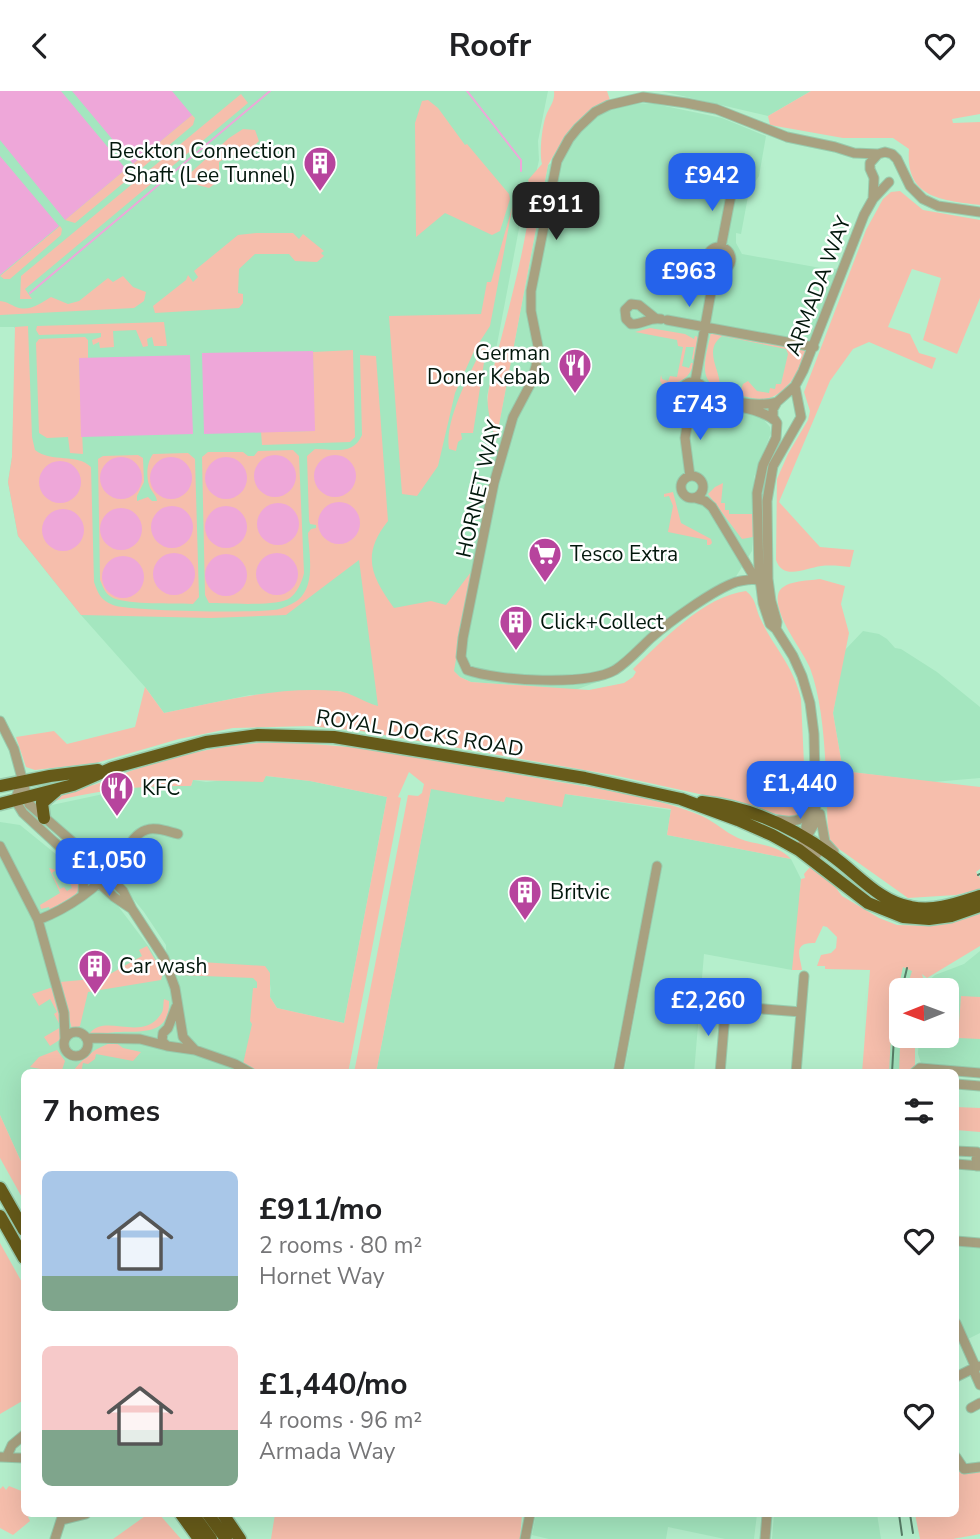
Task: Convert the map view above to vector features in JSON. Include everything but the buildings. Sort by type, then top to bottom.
[{"type":"highway","name":"ROYAL DOCKS ROAD","points":[[0,804],[20,793],[181,747],[234,737],[284,734],[360,740],[599,781],[681,799],[718,803],[761,815],[806,838],[885,898],[912,908],[947,906],[980,896]]},
{"type":"highway","name":"ROYAL DOCKS ROAD","points":[[0,786],[20,793],[63,787],[112,768]]},
{"type":"highway","points":[[44,818],[42,803],[45,798],[63,787]]},
{"type":"highway","points":[[0,795],[20,793]]},
{"type":"highway","name":"ROYAL DOCKS ROAD","points":[[681,799],[738,820],[799,850],[868,903],[903,917],[929,919],[951,916],[980,907]]},
{"type":"highway","points":[[817,854],[843,873],[881,909]]},
{"type":"highway","points":[[0,1188],[21,1225]]},
{"type":"highway","points":[[0,1216],[21,1253]]},
{"type":"highway","points":[[183,1517],[199,1539]]},
{"type":"highway","points":[[195,1517],[211,1539]]},
{"type":"highway","points":[[210,1517],[226,1539]]},
{"type":"highway","points":[[225,1517],[240,1539]]},
{"type":"street","name":"HORNET WAY","points":[[761,579],[729,585],[681,615],[622,665],[601,675],[590,675],[575,681],[475,673],[467,670],[461,657],[494,483],[513,417],[531,383],[536,366],[538,346],[531,311],[531,291],[557,162],[569,139],[588,118],[603,108],[635,98],[650,97],[716,109],[778,134],[854,153],[878,154]]},
{"type":"street","name":"HORNET WAY","points":[[854,153],[872,173]]},
{"type":"street","points":[[878,154],[892,154],[910,186],[932,204],[980,212]]},
{"type":"street","name":"ARMADA WAY","points":[[873,199],[873,158],[878,154]]},
{"type":"street","name":"ARMADA WAY","points":[[780,400],[795,386],[814,347],[864,215],[873,199],[898,175],[900,167]]},
{"type":"street","points":[[872,173],[881,182],[910,186]]},
{"type":"street","points":[[721,247],[733,185]]},
{"type":"street","points":[[721,247],[727,250],[731,260],[725,269],[715,270],[708,263],[707,256],[714,248],[721,247]]},
{"type":"street","points":[[695,382],[715,270]]},
{"type":"street","points":[[661,319],[814,347]]},
{"type":"street","points":[[705,390],[703,404],[697,408],[683,404],[680,393],[687,383],[695,382],[719,396],[761,405],[780,400],[794,400],[799,404]]},
{"type":"street","name":"ARMADA WAY","points":[[795,386],[801,412],[799,421]]},
{"type":"street","points":[[780,400],[773,409],[776,438],[758,483],[761,579],[764,606],[770,624],[776,629],[798,666],[808,694],[814,734],[816,821],[799,850]]},
{"type":"street","points":[[703,404],[759,411],[786,427],[799,421]]},
{"type":"street","points":[[690,408],[685,438],[690,476]]},
{"type":"street","points":[[761,579],[768,485],[777,458],[799,421]]},
{"type":"street","points":[[695,498],[702,491],[703,484],[696,477],[690,476],[681,482],[680,489],[687,497],[705,501],[712,507],[761,579]]},
{"type":"street","points":[[0,721],[12,742],[23,813],[92,870],[107,875],[123,891],[169,968],[182,1034]]},
{"type":"street","points":[[20,793],[56,828],[99,882],[114,897],[132,909]]},
{"type":"street","points":[[816,795],[806,826],[805,846],[817,854]]},
{"type":"street","points":[[816,795],[825,842],[854,872]]},
{"type":"street","points":[[761,815],[797,822],[810,811]]},
{"type":"street","points":[[85,895],[92,870],[124,851],[145,830],[178,834]]},
{"type":"street","points":[[0,846],[38,920],[64,1013],[64,1045],[69,1053],[76,1056],[108,1038]]},
{"type":"street","points":[[38,920],[85,895],[121,861],[124,851]]},
{"type":"street","points":[[619,1069],[657,866]]},
{"type":"street","points":[[85,895],[114,897]]},
{"type":"street","points":[[796,1069],[804,975]]},
{"type":"street","points":[[720,1069],[727,990]]},
{"type":"street","points":[[172,1046],[162,1041],[176,1005]]},
{"type":"street","points":[[726,1006],[801,1012]]},
{"type":"street","points":[[64,1013],[88,1045],[85,1051]]},
{"type":"street","points":[[140,1039],[175,1027],[195,1050]]},
{"type":"street","points":[[65,1038],[70,1034],[140,1039],[195,1050],[244,1069]]},
{"type":"street","points":[[172,1046],[182,1034]]},
{"type":"street","points":[[959,1072],[980,1073]]},
{"type":"street","points":[[959,1084],[980,1086]]},
{"type":"street","points":[[959,1151],[977,1152],[978,1166],[959,1164]]},
{"type":"street","points":[[959,1241],[980,1243]]},
{"type":"street","points":[[959,1330],[976,1368],[980,1385]]},
{"type":"street","points":[[959,1376],[976,1368]]},
{"type":"street","points":[[4,1456],[21,1438]]},
{"type":"street","points":[[959,1462],[964,1469],[980,1467]]},
{"type":"street","points":[[55,1539],[63,1517]]},
{"type":"street","points":[[525,1539],[529,1517]]},
{"type":"street","points":[[765,1539],[767,1517]]},
{"type":"shaded area","points":[[0,91],[548,91],[538,141],[539,160],[532,192],[525,197],[487,397],[496,440],[548,165],[558,159],[588,122],[608,110],[635,103],[655,104],[722,118],[766,136],[759,176],[749,191],[741,234],[736,233],[736,243],[742,254],[832,270],[838,268],[805,354],[786,386],[768,400],[763,419],[770,427],[771,433],[754,477],[752,551],[735,578],[666,619],[600,681],[575,690],[471,682],[453,671],[437,736],[340,691],[250,695],[164,713],[18,536],[8,482],[12,457],[16,329],[0,327]]},
{"type":"shaded area","points":[[0,91],[61,91],[126,169],[65,220],[0,140]]},
{"type":"shaded area","points":[[72,91],[172,91],[192,115],[133,164]]},
{"type":"shaded area","points":[[554,91],[607,91],[610,100],[574,128],[548,165],[496,441],[488,394],[523,249],[530,195],[528,180],[542,164],[542,131]]},
{"type":"shaded area","points":[[661,91],[811,91],[768,116]]},
{"type":"shaded area","points":[[811,91],[980,91],[980,114],[952,119],[953,123],[980,122],[980,205],[929,194],[913,178],[909,166],[909,149],[893,138],[843,138],[770,125],[768,116]]},
{"type":"shaded area","points":[[241,94],[248,103],[25,289],[32,299],[20,299],[21,276]]},
{"type":"shaded area","points":[[428,100],[438,108],[465,145],[467,144],[509,194],[510,199],[500,231],[492,235],[445,213],[416,237],[415,123],[422,101]]},
{"type":"shaded area","points":[[192,115],[195,118],[193,125],[142,168],[133,164]]},
{"type":"shaded area","points":[[243,129],[255,130],[259,141],[254,146],[219,162],[219,181],[209,188],[190,183],[187,176],[229,138]]},
{"type":"shaded area","points":[[0,156],[59,226],[0,275]]},
{"type":"shaded area","points":[[126,169],[129,175],[127,180],[75,223],[65,220]]},
{"type":"shaded area","points":[[900,191],[923,210],[980,220],[980,298],[957,354],[923,340],[941,278],[912,269],[888,327],[910,334],[919,353],[936,358],[932,369],[869,342],[853,349],[830,381],[779,502],[820,547],[854,550],[850,567],[825,566],[789,572],[779,566],[776,560],[777,479],[808,420],[810,411],[804,392],[866,230],[883,199],[891,192]]},
{"type":"shaded area","points":[[513,204],[490,326],[475,349],[455,393],[438,466],[417,496],[402,494],[389,316],[481,314],[487,282],[491,282]]},
{"type":"shaded area","points":[[60,226],[61,235],[10,279],[0,276]]},
{"type":"shaded area","points":[[293,233],[299,239],[303,234],[324,251],[321,253],[324,256],[317,262],[295,261],[289,254],[255,254],[239,269],[238,293],[243,294],[243,303],[239,308],[155,313],[153,306],[186,280],[188,275],[193,282],[198,277],[194,271],[238,235]]},
{"type":"shaded area","points":[[123,276],[133,287],[146,292],[144,301],[134,308],[0,315],[0,301],[25,309],[51,297],[68,304],[79,301],[108,278],[113,282]]},
{"type":"shaded area","points":[[164,322],[167,346],[154,346],[152,337],[147,339],[148,346],[143,347],[136,330],[113,331],[114,347],[100,348],[99,342],[93,345],[92,340],[101,337],[101,333],[39,335],[36,330],[37,326]]},
{"type":"shaded area","points":[[28,326],[32,437],[35,450],[49,456],[79,460],[91,467],[94,582],[105,601],[113,605],[142,609],[268,611],[298,600],[304,594],[309,577],[308,533],[316,528],[309,520],[307,456],[315,449],[342,450],[358,442],[362,435],[360,355],[376,356],[388,521],[374,544],[372,565],[380,586],[394,608],[431,601],[446,605],[471,572],[454,671],[460,677],[471,682],[589,690],[624,683],[633,677],[636,672],[633,669],[699,610],[715,601],[746,591],[798,687],[801,699],[806,808],[798,816],[786,817],[740,803],[613,775],[361,731],[309,726],[233,728],[179,739],[96,763],[35,770],[26,767],[16,737],[54,731],[67,744],[135,727],[145,687],[164,713],[250,696],[315,690],[342,692],[378,706],[359,560],[286,615],[211,618],[81,615],[18,536],[8,482],[12,457],[15,327]]},
{"type":"shaded area","points":[[650,328],[685,334],[694,339],[695,336],[698,337],[694,360],[694,347],[686,347],[682,366],[689,368],[691,363],[694,363],[684,379],[665,384],[664,387],[660,381],[661,375],[662,379],[668,381],[670,376],[677,377],[683,347],[678,346],[677,340],[635,332]]},
{"type":"shaded area","points":[[711,332],[803,349],[807,354],[796,375],[780,393],[766,399],[754,399],[743,396],[743,384],[748,381],[757,391],[769,393],[770,388],[775,389],[776,384],[781,384],[788,354],[786,349],[722,336],[716,341],[713,353],[720,386],[717,388],[711,384],[705,371]]},
{"type":"shaded area","points":[[85,337],[88,340],[88,358],[79,358],[83,454],[70,453],[68,437],[47,438],[39,433],[36,343],[39,339]]},
{"type":"shaded area","points":[[485,342],[487,343],[473,433],[461,433],[462,439],[458,442],[456,451],[449,449],[455,409]]},
{"type":"shaded area","points":[[353,350],[355,437],[350,442],[262,445],[261,432],[314,431],[313,352]]},
{"type":"shaded area","points":[[313,351],[315,431],[204,434],[202,353]]},
{"type":"shaded area","points":[[190,355],[193,434],[81,437],[79,358]]},
{"type":"shaded area","points":[[293,450],[299,456],[304,573],[299,587],[290,598],[274,603],[209,603],[205,595],[202,457],[208,452],[243,452],[254,456],[258,451]]},
{"type":"shaded area","points":[[188,453],[195,459],[199,597],[193,604],[141,603],[113,598],[106,592],[100,580],[98,459],[103,456],[138,455],[143,458],[144,482],[137,501],[148,497],[157,501],[148,477],[151,457],[153,454]]},
{"type":"shaded area","points":[[275,455],[290,461],[296,476],[290,491],[275,497],[260,491],[254,476],[260,461]]},
{"type":"shaded area","points":[[335,455],[350,461],[356,476],[350,491],[335,497],[320,491],[314,476],[320,461]]},
{"type":"shaded area","points":[[121,457],[136,463],[142,478],[136,493],[121,499],[106,493],[100,478],[106,463]]},
{"type":"shaded area","points":[[171,457],[186,463],[192,478],[186,493],[171,499],[156,493],[150,478],[156,463]]},
{"type":"shaded area","points":[[226,457],[241,463],[247,478],[241,493],[226,499],[211,493],[205,478],[211,463]]},
{"type":"shaded area","points":[[60,461],[75,467],[81,482],[75,497],[60,503],[45,497],[39,482],[45,467]]},
{"type":"shaded area","points":[[723,483],[721,503],[725,503],[725,510],[729,510],[729,514],[753,514],[753,537],[742,539],[708,494]]},
{"type":"shaded area","points":[[673,492],[681,523],[711,539],[710,545],[707,545],[707,540],[668,532],[673,506],[669,496],[664,497],[664,494]]},
{"type":"shaded area","points":[[339,502],[354,508],[360,523],[354,538],[339,544],[324,538],[318,523],[324,508]]},
{"type":"shaded area","points":[[278,503],[293,509],[299,524],[293,539],[278,545],[263,539],[257,524],[263,509]]},
{"type":"shaded area","points":[[172,506],[187,512],[193,527],[187,542],[172,548],[157,542],[151,527],[157,512]]},
{"type":"shaded area","points":[[226,506],[241,512],[247,527],[241,542],[226,548],[211,542],[205,527],[211,512]]},
{"type":"shaded area","points":[[121,508],[136,514],[142,529],[136,544],[121,550],[106,544],[100,529],[106,514]]},
{"type":"shaded area","points":[[63,509],[78,515],[84,530],[78,545],[63,551],[48,545],[42,530],[48,515]]},
{"type":"shaded area","points":[[174,553],[189,559],[195,574],[189,589],[174,595],[159,589],[153,574],[159,559]]},
{"type":"shaded area","points":[[277,553],[292,559],[298,574],[292,589],[277,595],[262,589],[256,574],[262,559]]},
{"type":"shaded area","points":[[226,554],[241,560],[247,575],[241,590],[226,596],[211,590],[205,575],[211,560]]},
{"type":"shaded area","points":[[123,556],[138,562],[144,577],[138,592],[123,598],[108,592],[102,577],[108,562]]},
{"type":"shaded area","points":[[820,579],[845,586],[841,604],[849,633],[833,713],[843,771],[980,787],[980,869],[976,872],[980,878],[980,889],[956,895],[908,898],[832,844],[828,834],[825,750],[816,686],[810,668],[784,622],[778,603],[778,595],[784,586]]},
{"type":"shaded area","points":[[863,631],[879,634],[887,639],[895,648],[901,649],[937,672],[980,707],[980,778],[933,782],[843,771],[833,713],[844,651]]},
{"type":"shaded area","points":[[259,743],[328,745],[396,753],[595,788],[683,809],[702,816],[745,841],[773,847],[791,859],[667,835],[671,809],[565,794],[562,807],[506,797],[504,802],[431,789],[377,1069],[355,1069],[408,795],[418,796],[422,793],[424,784],[409,772],[398,797],[401,798],[349,1069],[250,1069],[243,1064],[252,1024],[253,988],[257,988],[257,982],[253,978],[179,975],[179,965],[185,961],[265,966],[270,973],[270,997],[277,1008],[344,1023],[387,797],[310,781],[266,776],[263,782],[193,780],[191,786],[118,789],[46,803],[66,792],[140,768],[219,748]]},
{"type":"shaded area","points":[[266,776],[310,781],[387,797],[344,1023],[277,1008],[270,997],[271,984],[253,1069],[21,1069],[21,1161],[0,1115],[0,822],[20,825],[115,902],[149,947],[167,977],[166,945],[144,912],[92,855],[45,812],[47,806],[146,785],[191,786],[193,780],[206,782]]},
{"type":"shaded area","points":[[431,788],[504,802],[505,797],[565,794],[671,810],[667,835],[791,859],[801,879],[792,970],[704,954],[694,1069],[625,1069],[662,867],[653,865],[613,1069],[377,1069]]},
{"type":"shaded area","points":[[61,858],[77,873],[80,888],[75,895],[50,910],[49,907],[41,909],[40,905],[60,893],[49,868],[56,870],[52,873],[60,889],[64,887],[67,891],[72,888],[70,883],[74,881]]},
{"type":"shaded area","points":[[810,867],[830,880],[842,896],[879,918],[897,925],[932,926],[980,912],[980,946],[927,978],[922,974],[923,978],[910,978],[912,971],[903,967],[901,978],[889,978],[889,1069],[862,1069],[870,970],[825,969],[825,966],[817,966],[821,955],[831,953],[836,948],[837,937],[823,926],[815,943],[808,943],[800,948],[802,970],[792,970],[801,879],[805,878],[804,874]]},
{"type":"shaded area","points":[[147,946],[163,973],[161,980],[88,992],[80,1026],[72,1029],[60,982],[103,978],[142,956],[139,950]]},
{"type":"shaded area","points":[[980,951],[980,1071],[922,1066],[918,1048],[959,1048],[959,978],[932,978],[964,964]]},
{"type":"shaded area","points":[[903,967],[917,972],[917,978],[899,978]]},
{"type":"shaded area","points":[[53,987],[64,1027],[61,1039],[50,1046],[44,1037],[61,1027],[54,1014],[57,1012],[50,999],[39,1006],[32,994]]},
{"type":"shaded area","points":[[961,996],[980,997],[980,1039],[959,1038]]},
{"type":"shaded area","points":[[164,999],[169,1001],[168,1012],[159,1026],[135,1032],[90,1033],[105,1026],[134,1027],[153,1022],[162,1012]]},
{"type":"shaded area","points":[[889,1035],[889,1048],[904,1048],[908,1069],[885,1069]]},
{"type":"shaded area","points":[[115,1042],[123,1048],[141,1052],[133,1061],[96,1054],[95,1059],[88,1064],[83,1063],[82,1069],[75,1069],[90,1053]]},
{"type":"shaded area","points":[[900,1048],[915,1048],[913,1069],[899,1069]]},
{"type":"shaded area","points":[[57,1050],[65,1061],[62,1069],[30,1067],[39,1057]]},
{"type":"shaded area","points":[[959,1107],[980,1108],[980,1132],[959,1130]]},
{"type":"shaded area","points":[[0,1115],[21,1161],[21,1196],[0,1158]]},
{"type":"shaded area","points":[[0,1243],[21,1281],[21,1402],[0,1414]]},
{"type":"shaded area","points":[[959,1246],[980,1248],[980,1333],[968,1339],[959,1320]]},
{"type":"shaded area","points":[[959,1470],[960,1472],[980,1470],[980,1534],[953,1539],[920,1539],[916,1517],[959,1517]]},
{"type":"shaded area","points":[[3,1486],[6,1490],[9,1486],[21,1491],[21,1517],[28,1517],[30,1521],[13,1535],[0,1528],[0,1489]]},
{"type":"shaded area","points":[[144,1517],[162,1517],[181,1539],[113,1539]]},
{"type":"shaded area","points":[[275,1517],[522,1517],[520,1539],[271,1539]]},
{"type":"shaded area","points":[[535,1517],[757,1517],[754,1539],[725,1539],[668,1527],[666,1539],[549,1539],[532,1535]]},
{"type":"shaded area","points":[[774,1517],[877,1517],[881,1539],[772,1539]]},
{"type":"waterway","points":[[30,293],[270,91]]},
{"type":"waterway","points":[[467,91],[521,160],[521,171]]},
{"type":"tram line","points":[[892,1069],[895,1019],[907,968]]},
{"type":"tram line","points":[[899,1517],[902,1535]]},
{"type":"tram line","points":[[910,1517],[913,1533]]},
{"type":"place","name":"Beckton Connection Shaft (Lee Tunnel)","points":[[320,193]]},
{"type":"place","name":"German Doner Kebab","points":[[575,395]]},
{"type":"place","name":"Tesco Extra","points":[[545,584]]},
{"type":"place","name":"Click+Collect","points":[[516,652]]},
{"type":"place","name":"KFC","points":[[117,818]]},
{"type":"place","name":"Britvic","points":[[525,922]]},
{"type":"place","name":"Car wash","points":[[95,996]]}]
